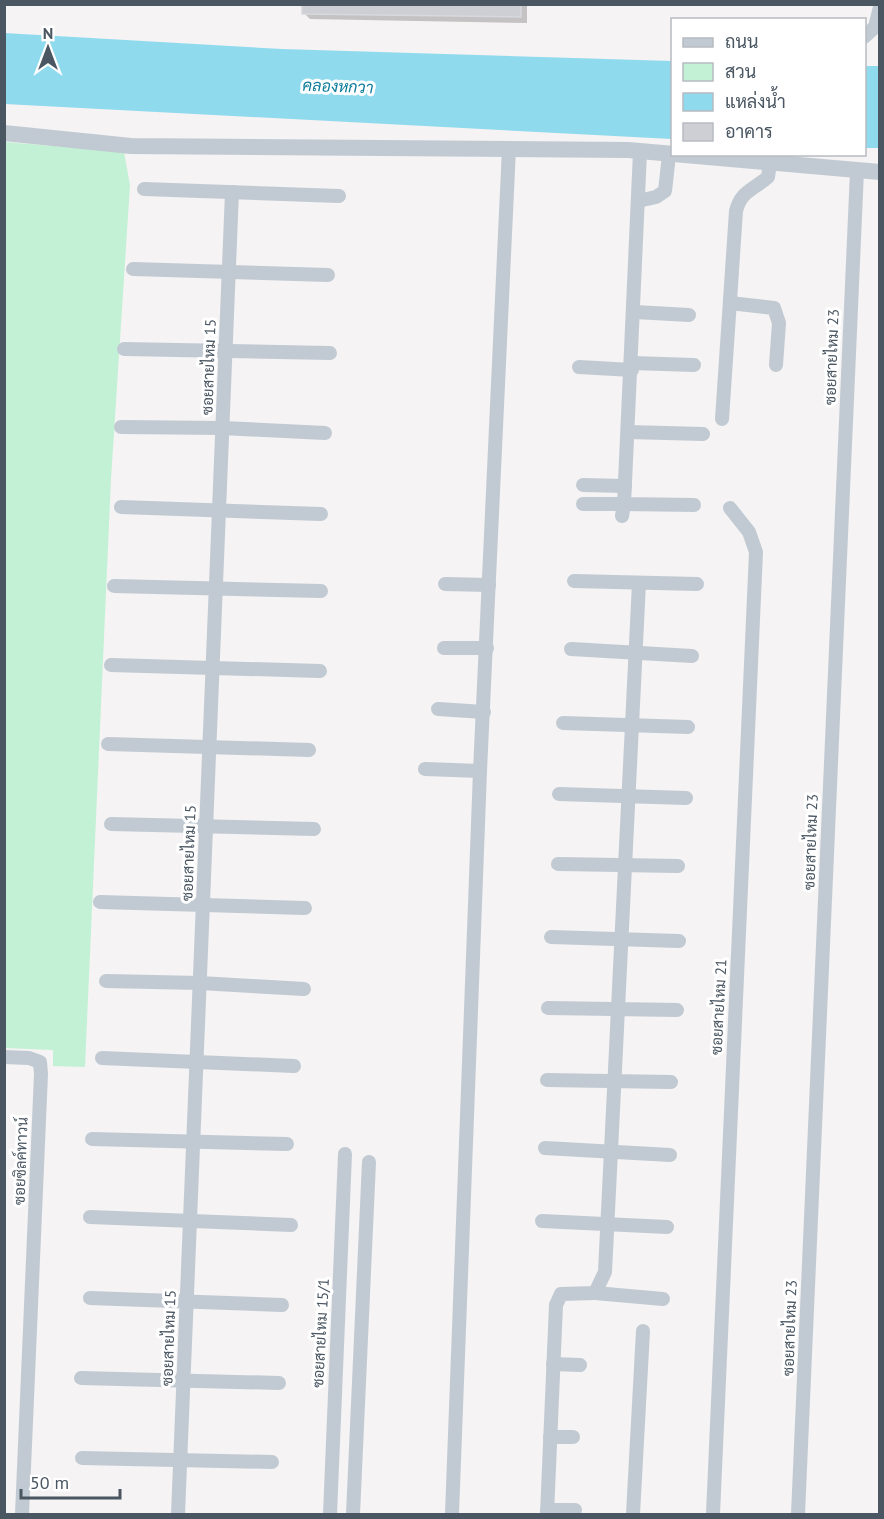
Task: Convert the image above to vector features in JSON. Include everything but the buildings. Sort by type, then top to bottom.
[{"type":"street","points":[[866,35],[875,27],[879,7]]},
{"type":"street","points":[[4,133],[131,146],[254,149],[509,148],[669,155],[665,190],[656,197],[638,201]]},
{"type":"street","points":[[452,1515],[480,771],[509,148]]},
{"type":"street","points":[[623,510],[632,367],[640,152]]},
{"type":"street","points":[[682,156],[879,172]]},
{"type":"street","points":[[722,418],[739,198],[744,192],[768,177],[770,163]]},
{"type":"street","name":"ซอยสายไหม 23","points":[[798,1515],[857,171]]},
{"type":"street","points":[[144,189],[339,196]]},
{"type":"street","name":"ซอยสายไหม 15","points":[[178,1515],[232,192]]},
{"type":"street","points":[[133,269],[328,275]]},
{"type":"street","points":[[730,303],[774,308],[779,322],[776,365]]},
{"type":"street","points":[[634,312],[689,315]]},
{"type":"street","points":[[124,349],[330,353]]},
{"type":"street","points":[[579,368],[694,365]]},
{"type":"street","points":[[121,427],[223,428],[325,434]]},
{"type":"street","points":[[628,432],[703,434]]},
{"type":"street","points":[[583,485],[625,486]]},
{"type":"street","points":[[583,504],[623,510],[694,505]]},
{"type":"street","points":[[121,507],[321,514]]},
{"type":"street","name":"ซอยสายไหม 21","points":[[713,1515],[756,552],[749,532],[730,508]]},
{"type":"street","points":[[574,580],[697,584]]},
{"type":"street","points":[[595,1293],[605,1272],[617,1008],[627,867],[639,582]]},
{"type":"street","points":[[445,584],[489,585]]},
{"type":"street","points":[[114,586],[321,591]]},
{"type":"street","points":[[444,648],[487,648]]},
{"type":"street","points":[[571,649],[692,656]]},
{"type":"street","points":[[111,665],[320,672]]},
{"type":"street","points":[[438,709],[484,712]]},
{"type":"street","points":[[563,723],[688,726]]},
{"type":"street","points":[[108,744],[309,750]]},
{"type":"street","points":[[425,769],[480,771]]},
{"type":"street","points":[[559,794],[686,798]]},
{"type":"street","points":[[111,824],[314,829]]},
{"type":"street","points":[[558,864],[627,867],[678,866]]},
{"type":"street","points":[[100,902],[305,908]]},
{"type":"street","points":[[551,937],[679,941]]},
{"type":"street","points":[[106,981],[200,982],[304,989]]},
{"type":"street","points":[[548,1008],[676,1010]]},
{"type":"street","name":"ซอยซิลค์ทาวน์","points":[[4,1057],[29,1058],[40,1062],[41,1074],[22,1515]]},
{"type":"street","points":[[102,1058],[294,1066]]},
{"type":"street","points":[[547,1080],[670,1082]]},
{"type":"street","points":[[92,1139],[287,1144]]},
{"type":"street","points":[[545,1148],[670,1155]]},
{"type":"street","name":"ซอยสายไหม 15/1","points":[[330,1515],[345,1154]]},
{"type":"street","points":[[353,1515],[369,1162]]},
{"type":"street","points":[[90,1217],[291,1225]]},
{"type":"street","points":[[542,1221],[667,1227]]},
{"type":"street","points":[[575,1510],[547,1512],[556,1305],[561,1294],[595,1293],[663,1299]]},
{"type":"street","points":[[90,1298],[282,1305]]},
{"type":"street","points":[[633,1515],[643,1331]]},
{"type":"street","points":[[553,1364],[580,1365]]},
{"type":"street","points":[[81,1378],[279,1383]]},
{"type":"street","points":[[335,1401],[358,1401]]},
{"type":"street","points":[[550,1437],[573,1437]]},
{"type":"street","points":[[82,1458],[272,1462]]},
{"type":"green space","points":[[5,142],[124,152],[130,185],[111,479],[85,1067],[53,1066],[53,1050],[5,1048]]},
{"type":"water","name":"คลองหกวา","points":[[4,33],[282,49],[671,61],[671,139],[5,104]]},
{"type":"water","points":[[866,66],[879,66],[879,148],[866,148]]}]
